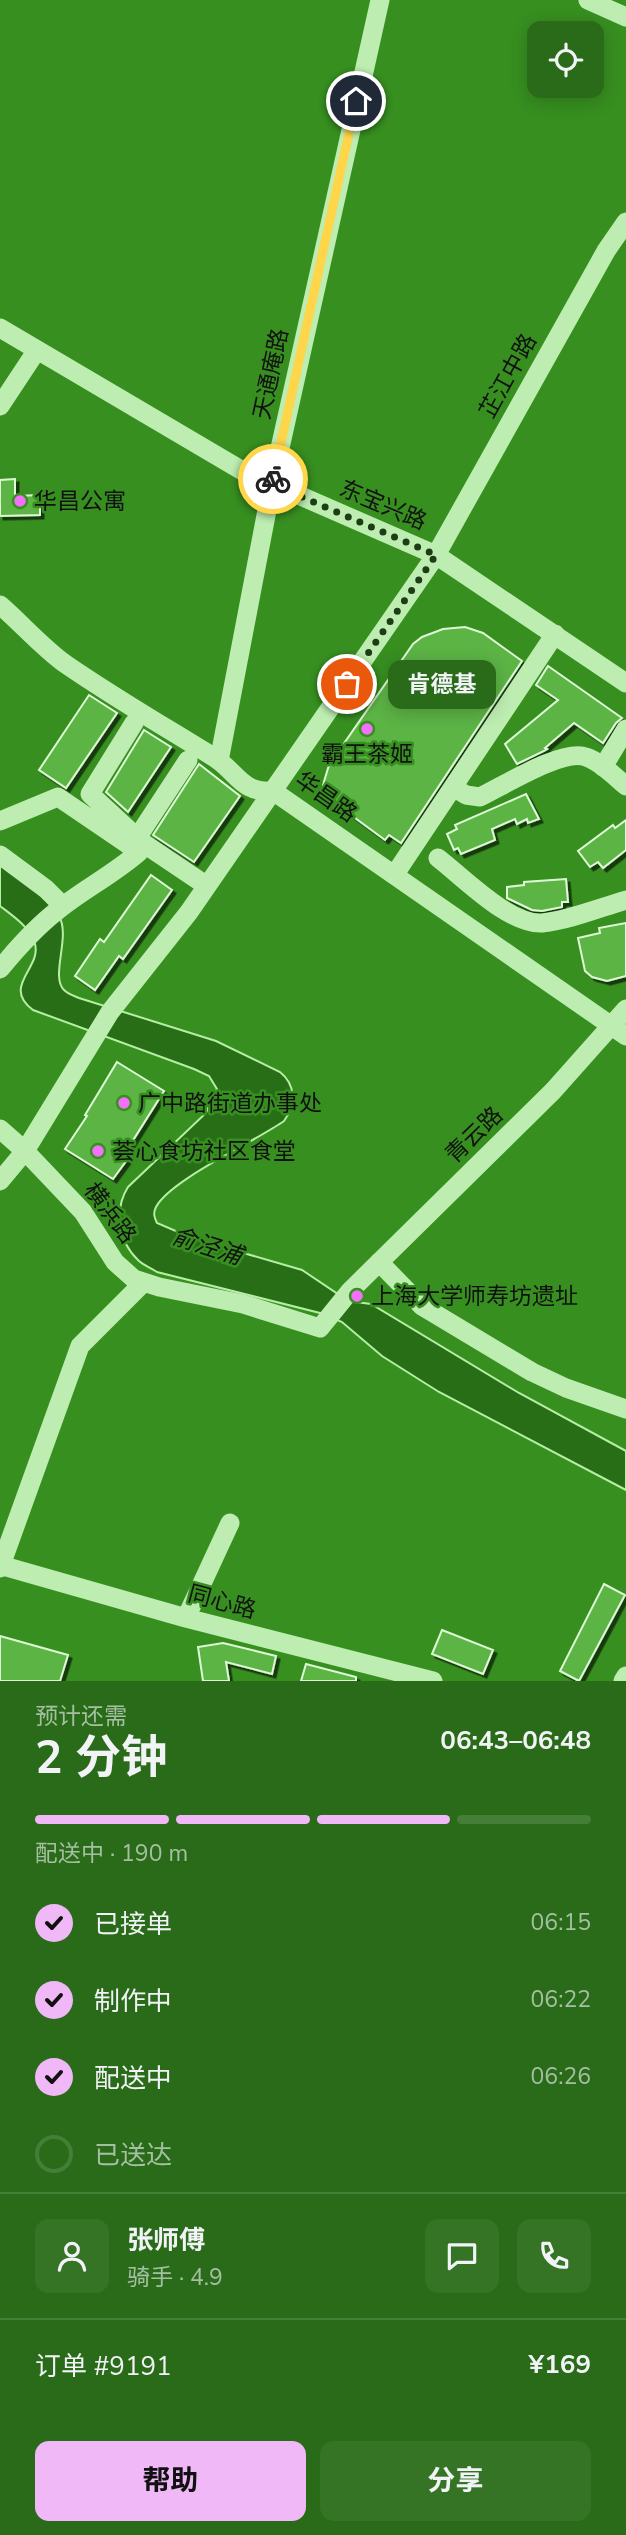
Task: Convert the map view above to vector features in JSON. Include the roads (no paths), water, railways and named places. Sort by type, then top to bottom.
[{"type":"street","name":"天通庵路","points":[[219,761],[272,484],[380,0]]},
{"type":"street","points":[[588,0],[626,17]]},
{"type":"street","name":"芷江中路","points":[[273,791],[436,555],[606,251],[626,222]]},
{"type":"street","name":"东宝兴路","points":[[0,328],[241,470],[436,555],[626,683]]},
{"type":"street","points":[[0,406],[37,350]]},
{"type":"street","name":"华昌路","points":[[0,605],[63,662],[219,761],[248,788],[260,792],[273,791],[619,1030]]},
{"type":"street","points":[[395,874],[555,634]]},
{"type":"street","points":[[134,723],[90,794],[137,838],[207,886]]},
{"type":"street","points":[[603,767],[626,729]]},
{"type":"street","points":[[453,787],[466,795],[480,797],[561,758],[584,755],[626,786]]},
{"type":"street","points":[[137,838],[188,760]]},
{"type":"street","points":[[0,1181],[25,1151],[110,1012],[207,886],[273,791]]},
{"type":"street","points":[[0,821],[58,797],[139,852],[116,872],[61,908],[27,937],[0,969]]},
{"type":"street","points":[[0,855],[46,889],[61,908]]},
{"type":"street","points":[[438,858],[503,910],[523,921],[541,923],[626,900]]},
{"type":"street","name":"青云路","points":[[322,1325],[379,1262],[619,1030],[626,1009]]},
{"type":"street","name":"横浜路","points":[[0,1129],[25,1151],[83,1212],[125,1273],[143,1283],[223,1299],[322,1325]]},
{"type":"street","points":[[379,1262],[422,1306],[521,1366],[566,1388],[626,1409]]},
{"type":"street","points":[[0,1566],[80,1346],[143,1283]]},
{"type":"street","points":[[186,1618],[230,1523]]},
{"type":"street","name":"同心路","points":[[0,1566],[186,1618],[433,1681]]},
{"type":"street","points":[[623,1681],[626,1676]]},
{"type":"water","name":"俞泾浦","points":[[0,860],[40,893],[59,916],[63,934],[60,984],[71,995],[216,1041],[280,1072],[289,1083],[292,1101],[284,1121],[195,1173],[164,1196],[154,1211],[157,1223],[192,1238],[302,1270],[338,1294],[356,1302],[371,1304],[519,1393],[626,1451],[626,1490],[439,1392],[382,1356],[342,1322],[324,1314],[157,1272],[138,1260],[126,1244],[120,1225],[121,1205],[128,1187],[206,1113],[217,1089],[209,1076],[194,1069],[33,1010],[24,1001],[22,984],[36,950],[28,931],[0,906]]},
{"type":"place","name":"华昌公寓","points":[[20,501]]},
{"type":"place","name":"肯德基","points":[[347,684]]},
{"type":"place","name":"霸王茶姬","points":[[367,729]]},
{"type":"place","name":"广中路街道办事处","points":[[124,1103]]},
{"type":"place","name":"荟心食坊社区食堂","points":[[98,1151]]},
{"type":"place","name":"上海大学师寿坊遗址","points":[[357,1296]]}]
